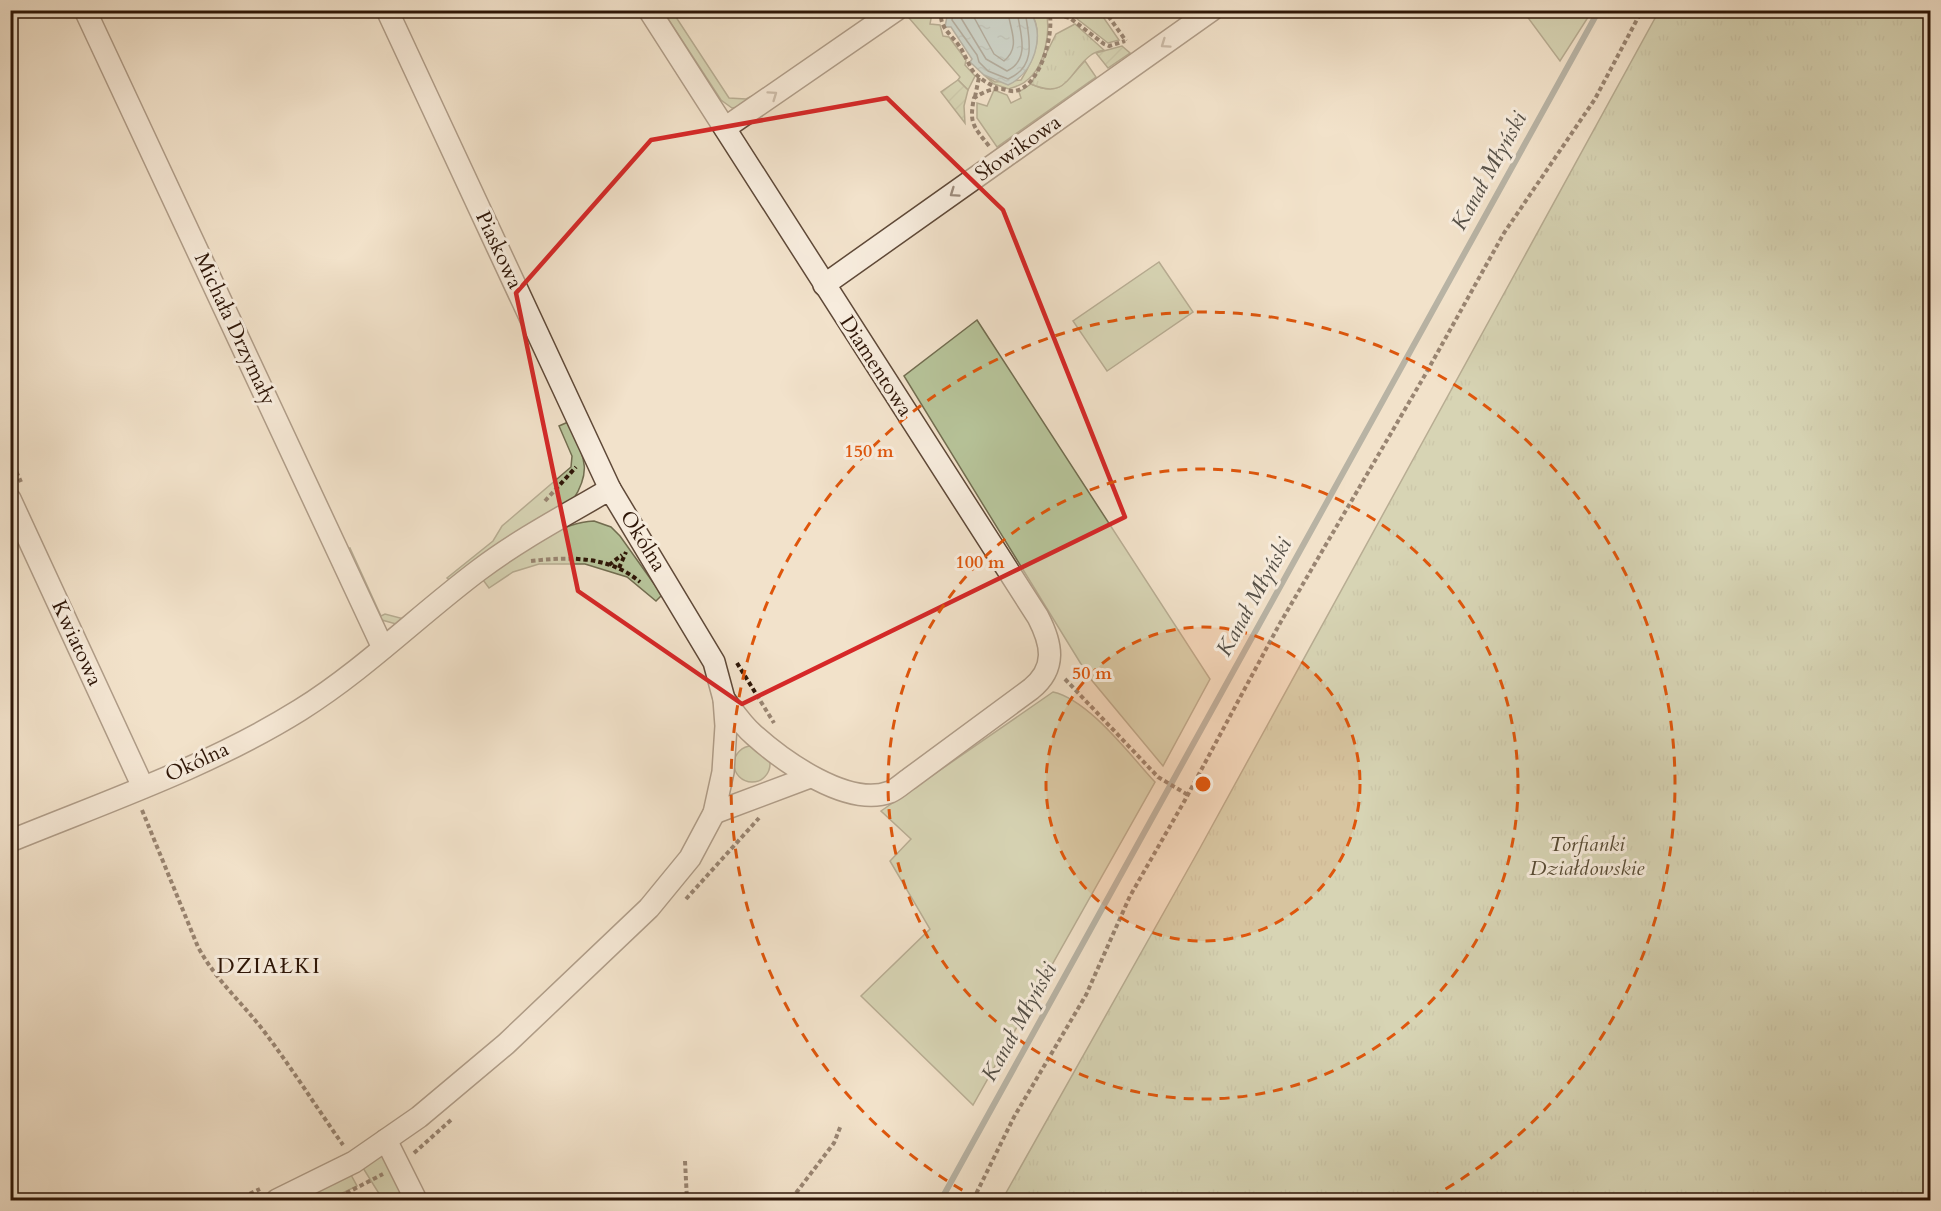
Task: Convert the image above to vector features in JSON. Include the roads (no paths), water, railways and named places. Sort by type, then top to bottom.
[{"type":"street","name":"Michała Drzymały","points":[[85,10],[383,648]]},
{"type":"street","name":"Piaskowa","points":[[387,10],[610,489]]},
{"type":"street","name":"Diamentowa","points":[[649,10],[1038,617],[1048,638],[1052,656],[1040,682],[1031,690],[891,791],[860,793],[810,777]]},
{"type":"street","points":[[725,128],[896,10]]},
{"type":"street","name":"Słowikowa","points":[[824,285],[1212,10]]},
{"type":"street","name":"Okólna","points":[[10,841],[208,758],[300,710],[383,648],[479,569],[518,543],[610,489],[714,662],[724,699],[723,772],[714,813],[690,858],[675,878],[618,939],[463,1082],[354,1162],[277,1200]]},
{"type":"street","name":"Kwiatowa","points":[[10,499],[138,789]]},
{"type":"street","points":[[724,699],[753,734],[810,777]]},
{"type":"street","points":[[724,749],[753,734]]},
{"type":"street","points":[[773,791],[779,754]]},
{"type":"street","points":[[723,772],[746,801]]},
{"type":"street","points":[[714,813],[810,777]]},
{"type":"street","points":[[386,1140],[416,1200]]},
{"type":"water","points":[[948,11],[1030,11],[1035,21],[1037,42],[1031,63],[1025,72],[1008,85],[984,75],[970,62],[972,59],[951,27],[945,27]]},
{"type":"waterway","name":"Kanał Młyński","points":[[941,1200],[1599,10]]},
{"type":"district","name":"DZIAŁKI","points":[[269,966]]},
{"type":"park label","name":"Torfianki Działdowskie","points":[[1587,856]]}]
